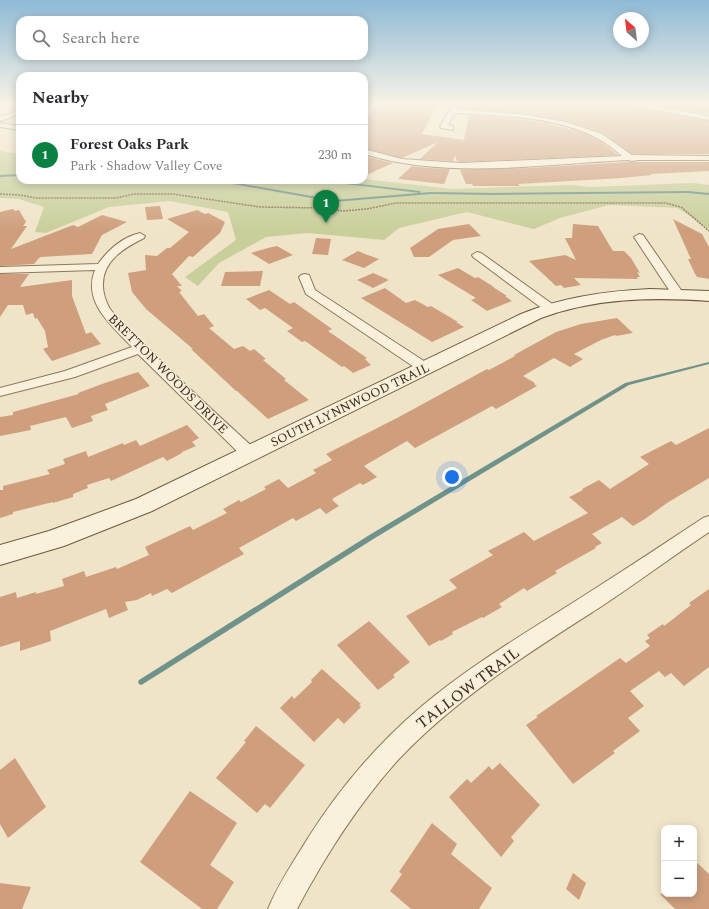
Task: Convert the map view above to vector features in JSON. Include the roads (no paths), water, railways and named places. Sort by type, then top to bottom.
[{"type":"street","points":[[612,145],[632,159]]},
{"type":"street","points":[[368,152],[391,160],[440,166],[472,167],[671,156],[709,158]]},
{"type":"street","points":[[0,270],[100,267],[118,248],[140,236]]},
{"type":"street","points":[[639,237],[677,293]]},
{"type":"street","points":[[477,255],[551,309]]},
{"type":"street","name":"BRETTON WOODS DRIVE","points":[[100,267],[97,277],[97,288],[98,297],[103,307],[141,348],[250,454]]},
{"type":"street","points":[[305,277],[310,292],[425,368]]},
{"type":"street","name":"SOUTH LYNNWOOD TRAIL","points":[[0,555],[22,550],[86,528],[144,505],[519,321],[551,309],[612,297],[677,293],[709,296]]},
{"type":"street","points":[[0,392],[70,374],[141,348]]},
{"type":"street","name":"TALLOW TRAIL","points":[[282,909],[308,860],[356,790],[408,733],[499,661],[624,582],[709,523]]},
{"type":"waterway","points":[[0,176],[16,175]]},
{"type":"waterway","points":[[238,184],[334,201],[431,193],[494,194],[688,192],[709,194]]},
{"type":"waterway","points":[[353,184],[420,192]]},
{"type":"waterway","points":[[141,682],[373,536],[627,384],[709,363]]},
{"type":"place","name":"Forest Oaks Park","points":[[326,223]]}]
